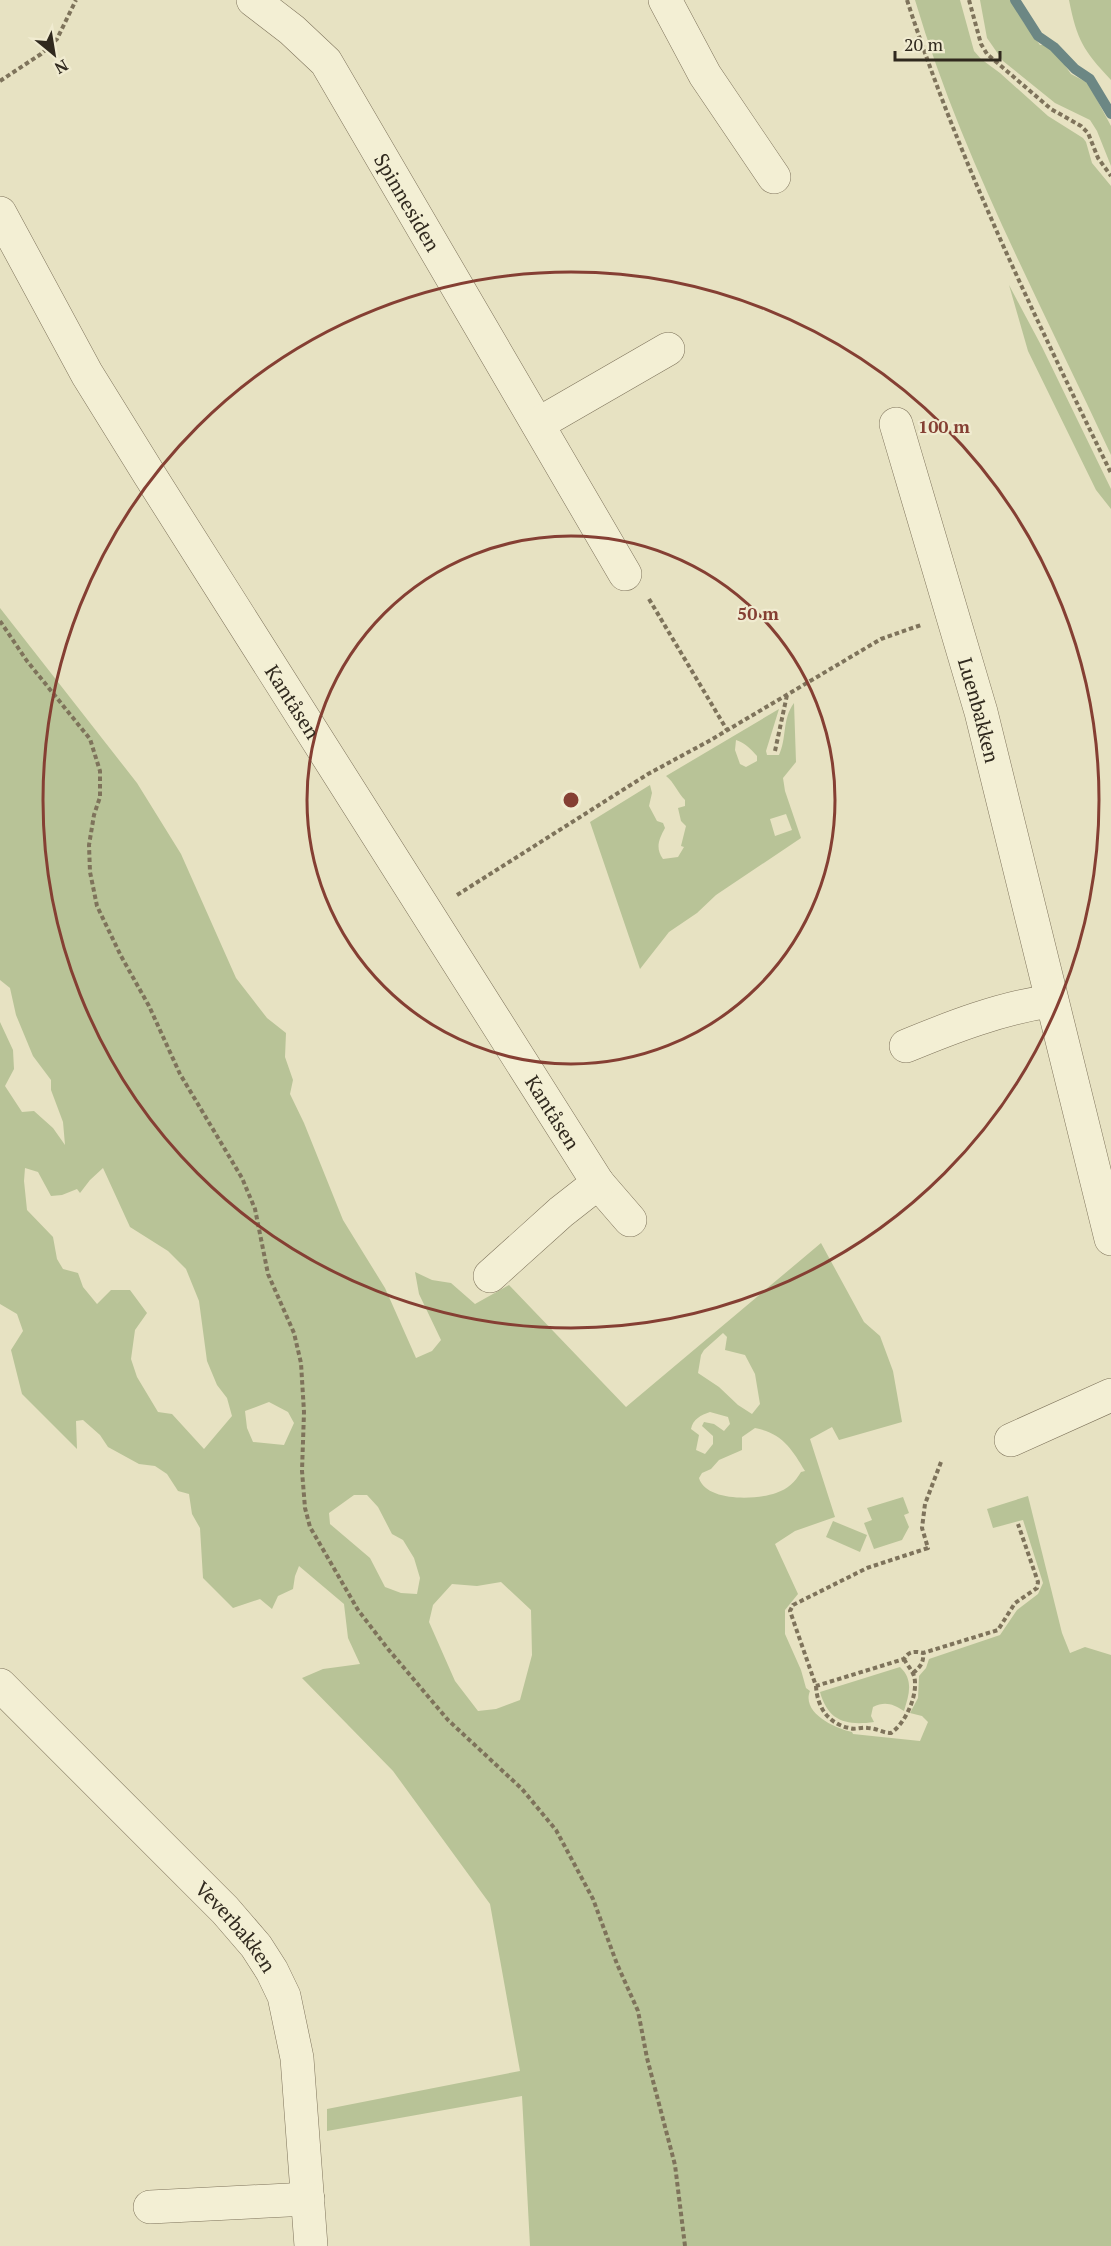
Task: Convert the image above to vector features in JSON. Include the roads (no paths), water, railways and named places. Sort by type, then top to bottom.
[{"type":"street","name":"Spinnesiden","points":[[254,0],[292,30],[326,62],[625,574]]},
{"type":"street","points":[[665,0],[705,75],[774,177]]},
{"type":"street","name":"Kantåsen","points":[[0,213],[87,374],[598,1184],[630,1220]]},
{"type":"street","points":[[538,424],[668,350]]},
{"type":"street","name":"Luenbakken","points":[[896,424],[981,712],[1111,1239]]},
{"type":"street","points":[[906,1046],[1021,1005],[1052,1001]]},
{"type":"street","points":[[490,1276],[561,1212],[598,1184]]},
{"type":"street","points":[[1011,1440],[1111,1395]]},
{"type":"street","name":"Veverbakken","points":[[0,1685],[225,1910],[256,1946],[272,1971],[284,1996],[297,2058],[311,2246]]},
{"type":"street","points":[[150,2208],[308,2199]]},
{"type":"waterway","points":[[1015,0],[1038,36],[1054,47],[1075,69],[1090,79],[1111,114]]}]
